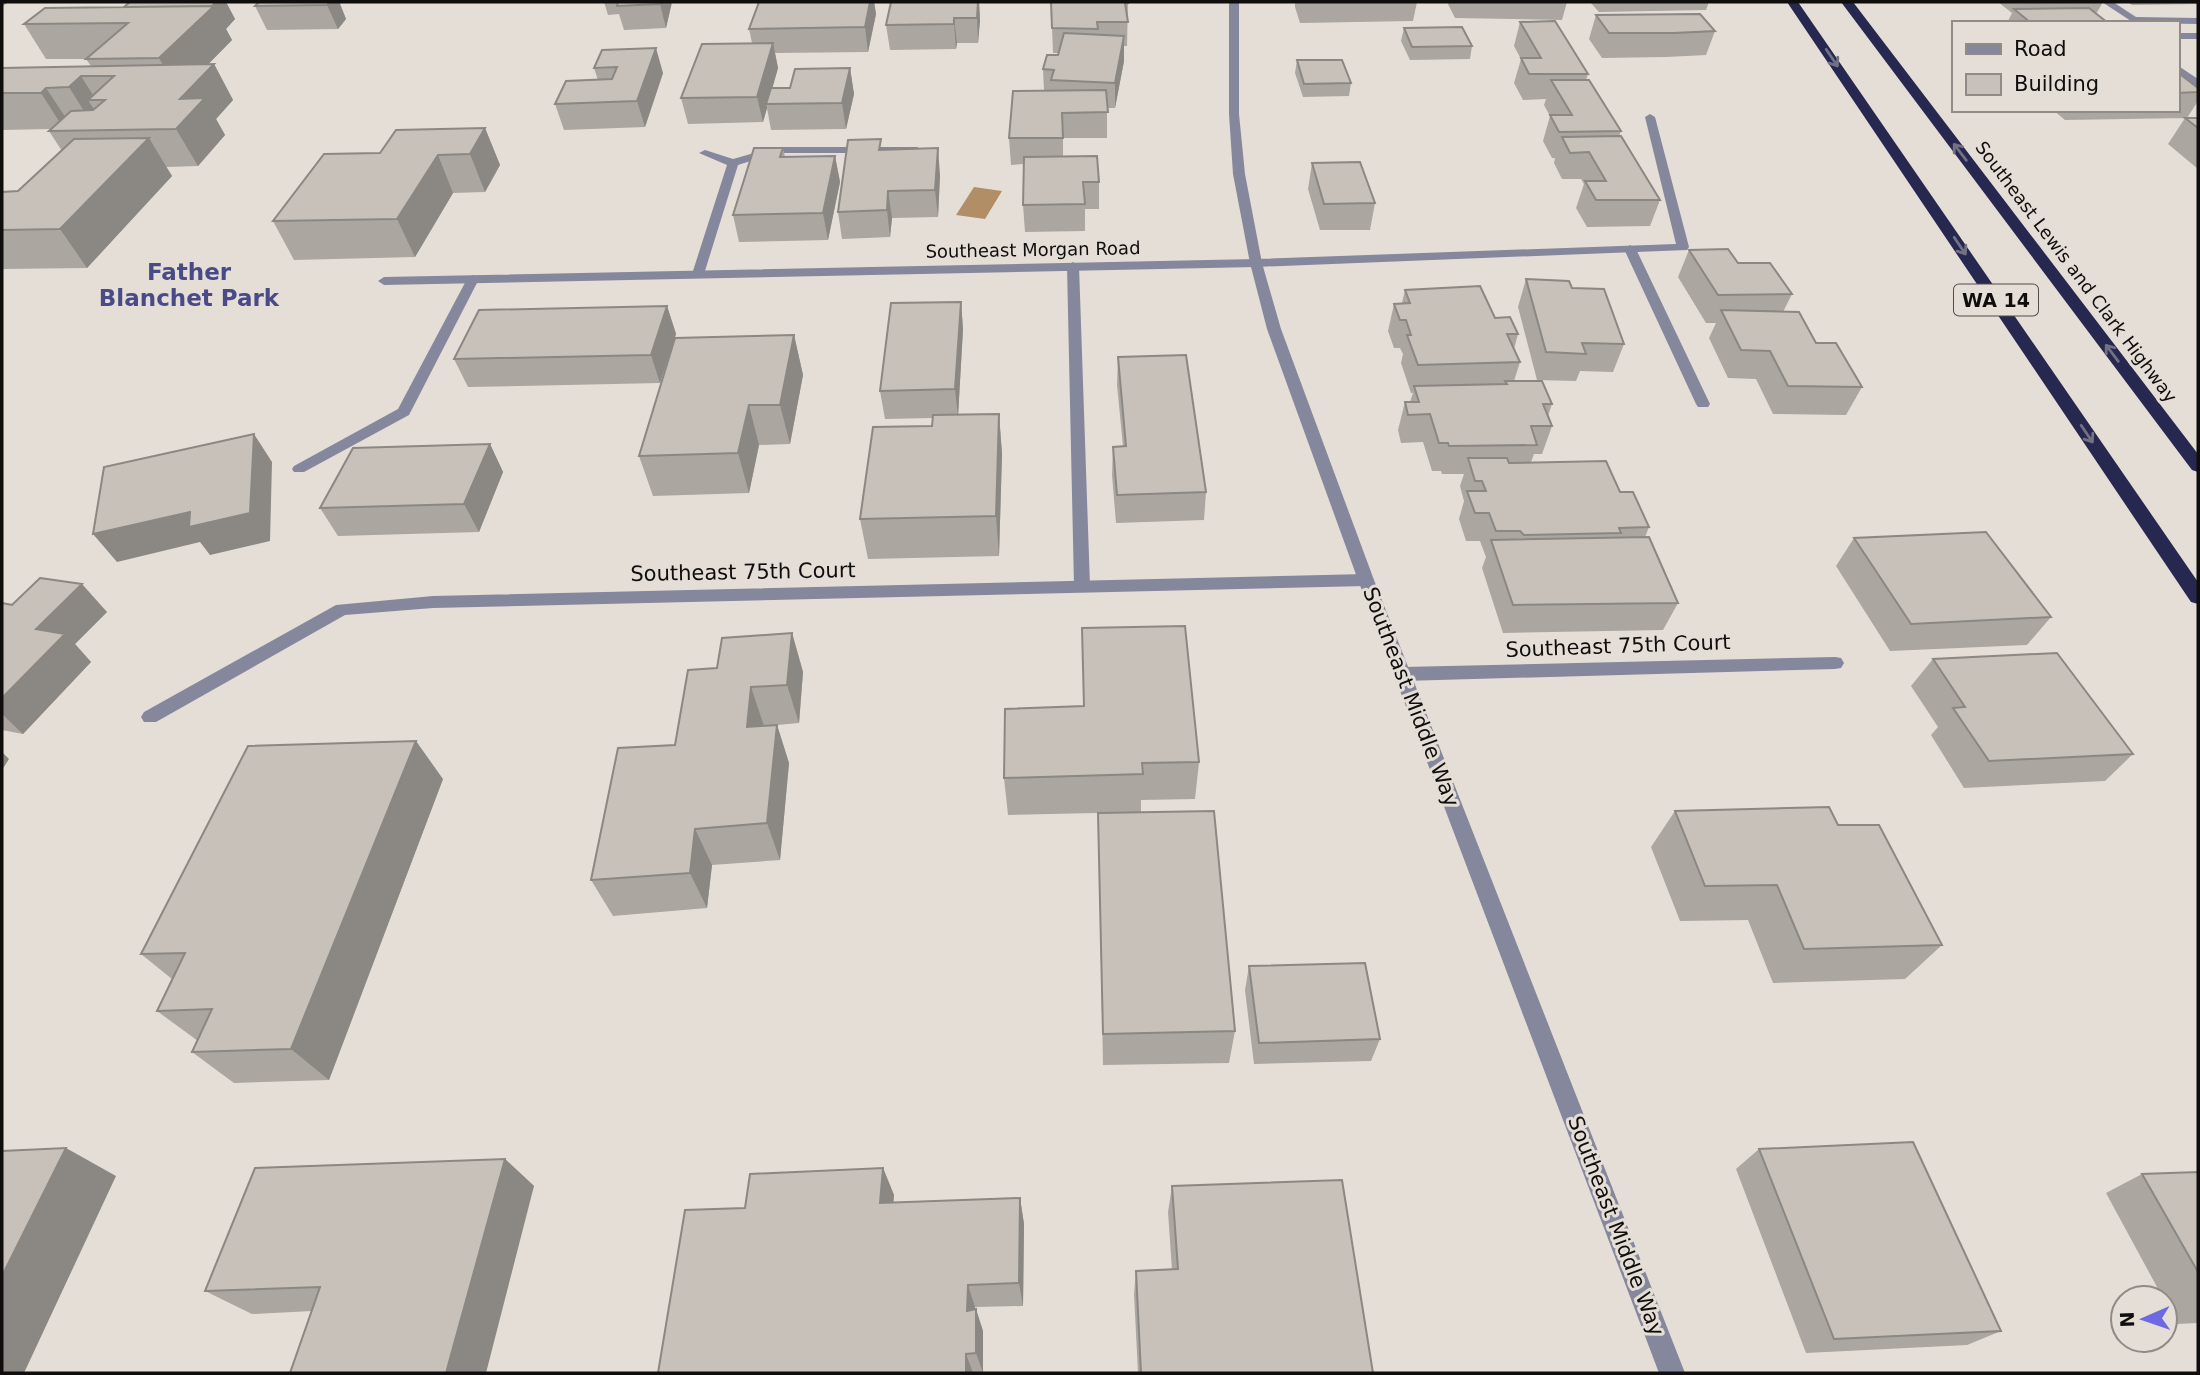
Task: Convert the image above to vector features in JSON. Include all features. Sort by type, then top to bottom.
[{"type":"highway","name":"WA 14","points":[[1793,2],[2198,597]]},
{"type":"highway","name":"Southeast Lewis and Clark Highway","points":[[1847,2],[2198,466]]},
{"type":"street","name":"Southeast Middle Way","points":[[1234,2],[1234,114],[1239,174],[1256,263],[1274,330],[1366,580],[1672,1373]]},
{"type":"street","points":[[2107,2],[2134,20],[2198,21]]},
{"type":"street","points":[[2179,36],[2198,36]]},
{"type":"street","points":[[2179,69],[2198,83]]},
{"type":"street","name":"Southeast Morgan Road","points":[[384,281],[1256,263],[1683,247],[1650,117]]},
{"type":"street","points":[[705,153],[733,163],[775,150],[927,150]]},
{"type":"street","points":[[698,274],[733,163]]},
{"type":"street","points":[[1630,249],[1703,404]]},
{"type":"street","points":[[1073,266],[1082,586]]},
{"type":"street","points":[[299,469],[404,412],[473,279]]},
{"type":"street","name":"Southeast 75th Court","points":[[150,717],[342,609],[433,602],[1366,580]]},
{"type":"street","name":"Southeast 75th Court","points":[[1403,674],[1835,663]]},
{"type":"shaded area","points":[[974,187],[1002,191],[985,219],[956,215]]},
{"type":"building","points":[[130,2],[216,2],[212,6],[124,7]]},
{"type":"building","points":[[259,2],[330,2],[327,5],[255,6]]},
{"type":"building","points":[[618,2],[660,2],[660,4],[617,6]]},
{"type":"building","points":[[759,2],[870,2],[865,27],[749,29]]},
{"type":"building","points":[[891,2],[978,2],[977,18],[954,18],[954,24],[886,25]]},
{"type":"building","points":[[1051,2],[1128,2],[1125,3],[1128,22],[1097,22],[1098,29],[1052,28]]},
{"type":"building","points":[[214,6],[159,58],[86,59],[128,23],[24,24],[45,8]]},
{"type":"building","points":[[2089,8],[2105,21],[2029,21],[2014,9]]},
{"type":"building","points":[[1700,14],[1715,31],[1609,33],[1596,15]]},
{"type":"building","points":[[1555,21],[1588,74],[1529,74],[1521,58],[1541,58],[1520,22]]},
{"type":"building","points":[[1462,27],[1472,46],[1412,47],[1404,28]]},
{"type":"building","points":[[1064,33],[1124,36],[1115,83],[1051,80],[1054,70],[1043,69],[1047,55],[1058,55]]},
{"type":"building","points":[[773,43],[757,97],[681,98],[702,44]]},
{"type":"building","points":[[656,48],[637,101],[555,104],[566,81],[612,79],[617,67],[594,68],[602,50]]},
{"type":"building","points":[[1297,60],[1342,60],[1351,83],[1304,84]]},
{"type":"building","points":[[214,64],[180,99],[205,98],[176,129],[49,131],[71,111],[93,110],[105,100],[88,100],[114,76],[81,76],[69,87],[46,88],[41,93],[2,93],[2,68]]},
{"type":"building","points":[[850,68],[842,103],[766,104],[771,88],[790,88],[795,69]]},
{"type":"building","points":[[2179,74],[2198,88],[2198,92],[2179,93]]},
{"type":"building","points":[[1551,80],[1589,80],[1621,131],[1559,132],[1550,115],[1572,115]]},
{"type":"building","points":[[1106,90],[1108,112],[1062,113],[1063,138],[1009,138],[1013,91]]},
{"type":"building","points":[[2185,118],[2198,118],[2198,128]]},
{"type":"building","points":[[485,128],[470,154],[438,155],[397,219],[273,221],[324,154],[380,153],[396,130]]},
{"type":"building","points":[[1621,136],[1660,200],[1596,200],[1585,181],[1606,181],[1589,152],[1570,153],[1562,137]]},
{"type":"building","points":[[149,138],[60,229],[2,230],[2,192],[18,191],[74,139]]},
{"type":"building","points":[[881,139],[879,150],[938,148],[935,190],[888,191],[887,210],[838,212],[848,140]]},
{"type":"building","points":[[754,148],[783,148],[780,157],[835,156],[823,213],[733,215]]},
{"type":"building","points":[[1097,156],[1099,182],[1083,182],[1085,204],[1023,205],[1024,157]]},
{"type":"building","points":[[1360,162],[1375,203],[1324,204],[1312,163]]},
{"type":"building","points":[[1728,249],[1738,263],[1770,263],[1792,294],[1718,295],[1689,250]]},
{"type":"building","points":[[1526,279],[1569,281],[1572,288],[1604,289],[1624,344],[1582,343],[1586,354],[1546,352]]},
{"type":"building","points":[[1480,286],[1495,318],[1510,317],[1518,334],[1507,334],[1520,362],[1418,365],[1407,335],[1411,335],[1406,320],[1400,320],[1394,304],[1410,303],[1405,290]]},
{"type":"building","points":[[961,302],[955,389],[880,391],[891,303]]},
{"type":"building","points":[[667,306],[651,355],[454,359],[479,310]]},
{"type":"building","points":[[1721,310],[1799,312],[1816,343],[1836,343],[1862,387],[1788,386],[1770,351],[1741,350]]},
{"type":"building","points":[[794,335],[780,405],[749,405],[738,453],[639,456],[675,338]]},
{"type":"building","points":[[1186,355],[1206,492],[1117,495],[1113,447],[1126,446],[1118,357]]},
{"type":"building","points":[[1505,381],[1542,381],[1552,404],[1543,404],[1552,426],[1531,426],[1537,445],[1449,446],[1448,443],[1439,443],[1430,414],[1408,415],[1405,402],[1419,402],[1414,386],[1507,384]]},
{"type":"building","points":[[999,414],[996,516],[860,519],[873,427],[932,426],[933,415]]},
{"type":"building","points":[[254,434],[250,513],[189,527],[190,512],[93,534],[104,467]]},
{"type":"building","points":[[490,444],[464,504],[320,508],[353,448]]},
{"type":"building","points":[[1468,458],[1507,458],[1509,463],[1606,461],[1620,492],[1633,492],[1649,527],[1619,528],[1621,533],[1524,535],[1520,531],[1496,531],[1489,513],[1475,513],[1467,491],[1486,491],[1482,481],[1475,481]]},
{"type":"building","points":[[1986,532],[2051,617],[1911,624],[1854,538]]},
{"type":"building","points":[[1649,537],[1678,603],[1513,605],[1491,540]]},
{"type":"building","points":[[40,578],[82,584],[36,629],[65,634],[2,698],[2,603],[12,605]]},
{"type":"building","points":[[1185,626],[1199,762],[1142,763],[1143,774],[1004,778],[1005,709],[1084,706],[1082,628]]},
{"type":"building","points":[[792,633],[787,685],[751,687],[747,727],[777,725],[767,823],[695,829],[690,873],[591,880],[618,748],[675,745],[688,670],[717,668],[722,638]]},
{"type":"building","points":[[2057,653],[2133,754],[1989,761],[1953,708],[1965,707],[1933,659]]},
{"type":"building","points":[[416,741],[291,1049],[192,1052],[212,1009],[157,1011],[185,953],[141,954],[248,746]]},
{"type":"building","points":[[1829,807],[1838,825],[1879,825],[1942,945],[1804,949],[1777,885],[1705,886],[1675,811]]},
{"type":"building","points":[[1214,811],[1235,1031],[1103,1034],[1098,813]]},
{"type":"building","points":[[1365,963],[1380,1039],[1259,1043],[1249,966]]},
{"type":"building","points":[[1913,1142],[2001,1331],[1834,1339],[1759,1149]]},
{"type":"building","points":[[66,1148],[2,1276],[2,1151]]},
{"type":"building","points":[[505,1159],[446,1373],[290,1373],[320,1287],[205,1291],[255,1168]]},
{"type":"building","points":[[883,1168],[880,1203],[1020,1198],[1019,1283],[968,1285],[967,1311],[976,1309],[976,1353],[966,1354],[966,1373],[658,1373],[685,1210],[745,1208],[750,1174]]},
{"type":"building","points":[[2198,1172],[2198,1272],[2142,1174]]},
{"type":"building","points":[[1342,1180],[1373,1373],[1141,1373],[1136,1271],[1178,1269],[1172,1186]]},
{"type":"district","name":"Father Blanchet Park","points":[[189,285]]}]
